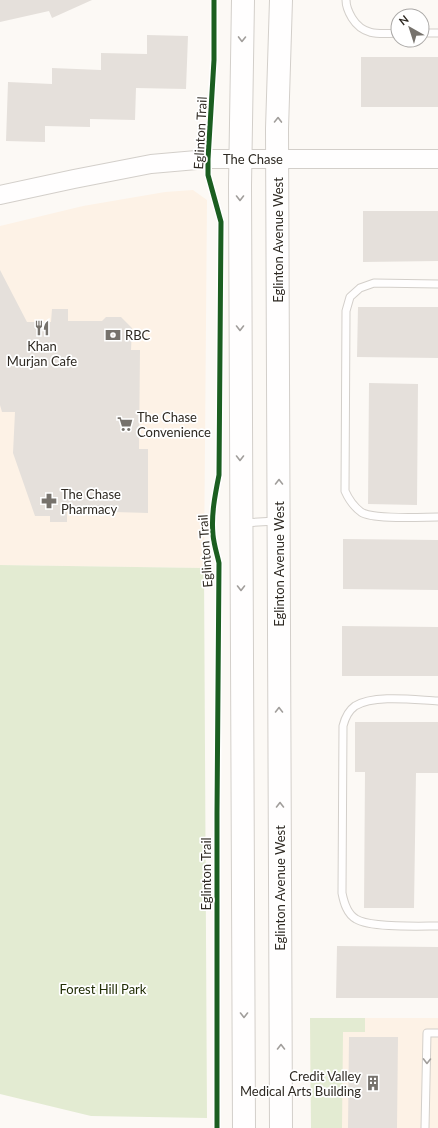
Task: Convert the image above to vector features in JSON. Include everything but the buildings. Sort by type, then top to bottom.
[{"type":"main road","points":[[243,0],[240,159],[240,523],[244,1128]]},
{"type":"main road","name":"Eglinton Avenue West","points":[[281,0],[278,159],[281,1128]]},
{"type":"street","name":"The Chase","points":[[0,195],[150,164],[208,158],[438,159]]},
{"type":"lane","points":[[346,0],[346,6],[358,28],[372,33],[390,33]]},
{"type":"lane","points":[[438,284],[374,283],[360,288],[350,297],[346,311],[345,491],[350,502],[362,513],[377,517],[438,517]]},
{"type":"lane","points":[[240,523],[279,521]]},
{"type":"lane","points":[[438,701],[380,699],[355,706],[346,715],[343,726],[342,893],[345,907],[356,919],[375,924],[438,926]]},
{"type":"lane","points":[[425,1128],[427,1033],[438,1033]]},
{"type":"shaded area","points":[[193,190],[207,200],[204,568],[0,565],[0,226],[83,206],[165,192]]},
{"type":"shaded area","points":[[310,1018],[438,1018],[438,1128],[311,1128]]},
{"type":"green space","name":"Forest Hill Park","points":[[0,565],[204,568],[207,1118],[91,1116],[0,1094]]},
{"type":"green space","points":[[310,1018],[365,1018],[365,1032],[343,1032],[342,1128],[311,1128]]},
{"type":"cycle path","name":"Eglinton Trail","points":[[214,0],[214,60],[208,175],[221,222],[219,475],[213,512],[213,539],[219,563],[217,1128]]},
{"type":"place","name":"Khan Murjan Cafe","points":[[42,328]]},
{"type":"place","name":"RBC","points":[[113,335]]},
{"type":"place","name":"The Chase Convenience","points":[[125,424]]},
{"type":"place","name":"The Chase Pharmacy","points":[[49,501]]},
{"type":"place","name":"Credit Valley Medical Arts Building","points":[[373,1083]]}]
